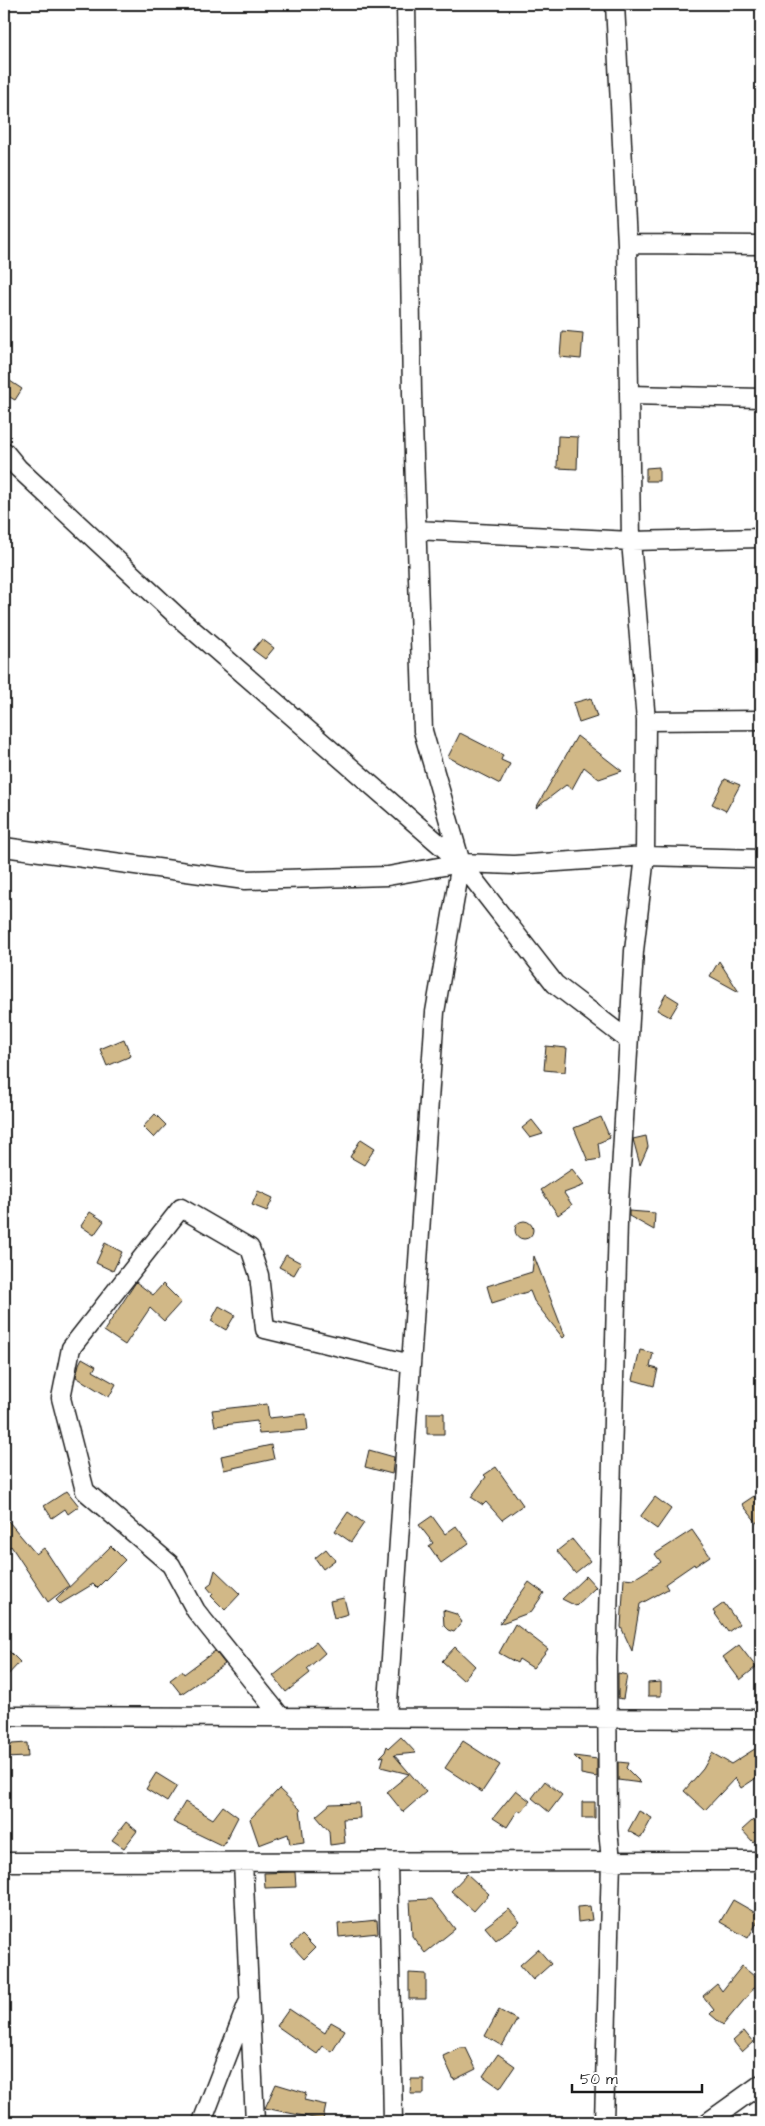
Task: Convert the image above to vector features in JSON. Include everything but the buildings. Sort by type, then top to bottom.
[{"type":"street","points":[[387,1717],[435,1012],[461,863],[423,731],[412,393],[406,4]]},
{"type":"street","points":[[604,2122],[611,1861],[608,1829],[608,1718],[618,1221],[634,951],[645,856],[646,721],[632,541],[627,244],[615,4]]},
{"type":"street","points":[[627,244],[761,245]]},
{"type":"street","points":[[629,396],[761,398]]},
{"type":"street","points":[[4,451],[18,468],[178,617],[461,863],[555,984],[628,1040]]},
{"type":"street","points":[[416,530],[632,541],[761,538]]},
{"type":"street","points":[[646,721],[761,720]]},
{"type":"street","points":[[4,847],[245,880],[388,876],[461,863],[514,865],[645,856],[761,859]]},
{"type":"street","points":[[281,1717],[196,1611],[171,1565],[86,1491],[61,1398],[71,1348],[182,1208],[250,1248],[259,1276],[265,1329],[411,1364]]},
{"type":"street","points":[[4,1716],[761,1719]]},
{"type":"street","points":[[4,1862],[761,1861]]},
{"type":"street","points":[[243,1862],[255,2122]]},
{"type":"street","points":[[388,1862],[393,2122]]},
{"type":"street","points":[[202,2122],[250,1997]]},
{"type":"street","points":[[708,2122],[761,2084]]}]
